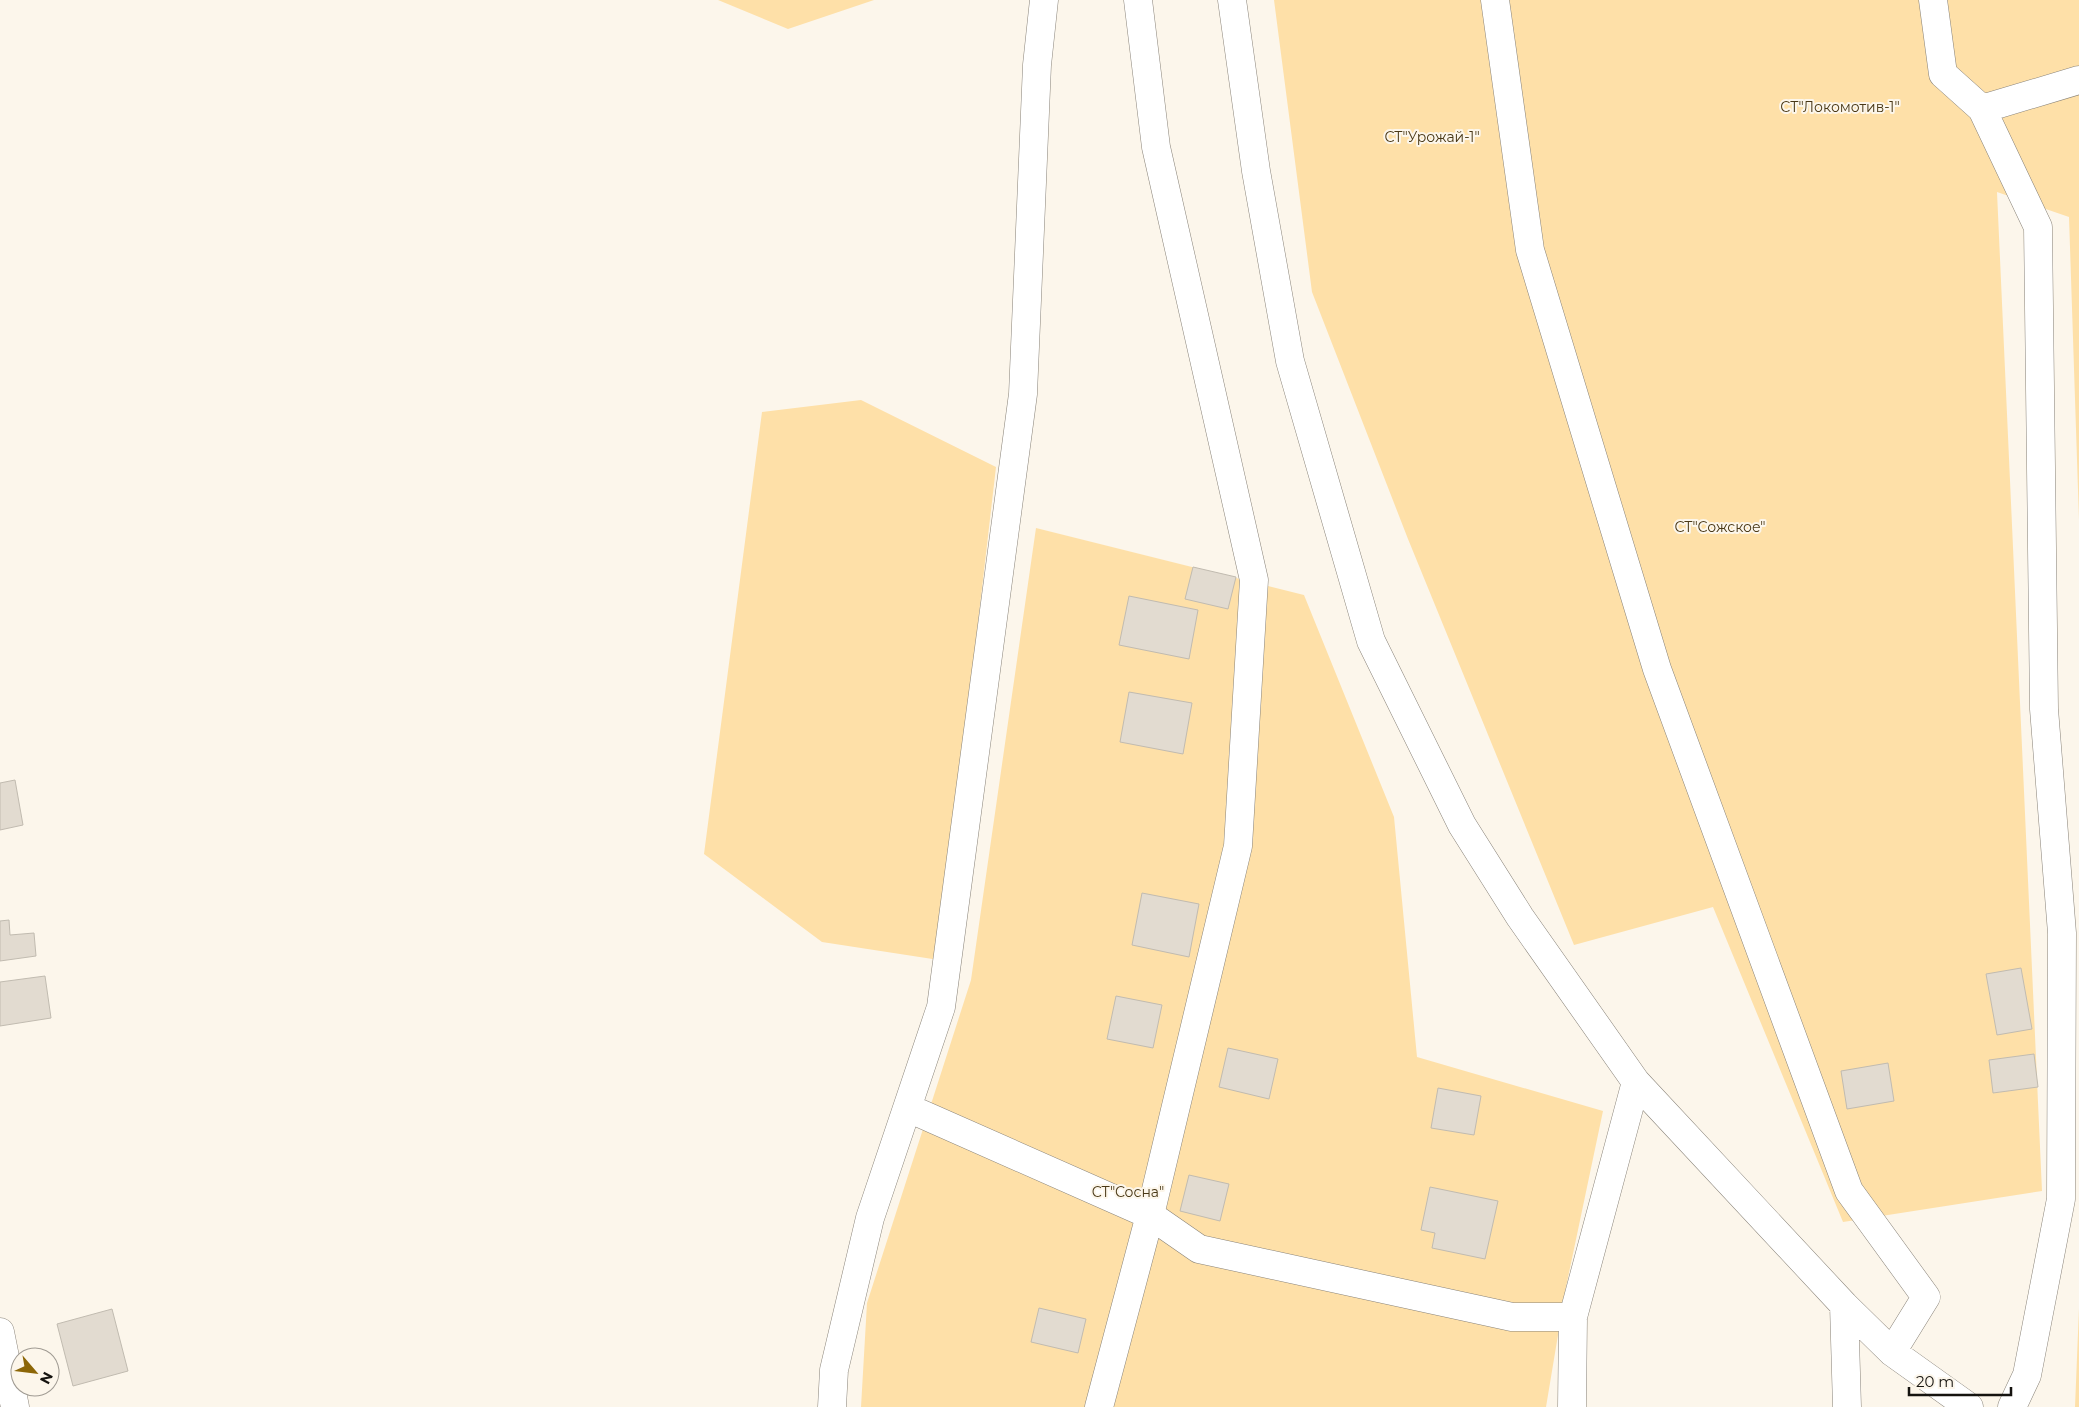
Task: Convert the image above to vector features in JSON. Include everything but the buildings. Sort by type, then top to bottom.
[{"type":"street","points":[[832,1407],[834,1370],[870,1218],[941,1007],[1023,394],[1037,66],[1044,0]]},
{"type":"street","points":[[1099,1407],[1150,1215],[1238,846],[1254,580],[1156,147],[1138,0]]},
{"type":"street","points":[[1232,0],[1256,172],[1290,361],[1371,641],[1462,825],[1520,917],[1575,998],[1636,1082],[1844,1305],[1892,1352],[1950,1403]]},
{"type":"street","points":[[1495,0],[1530,250],[1657,669],[1849,1191],[1926,1297],[1892,1352]]},
{"type":"street","points":[[1933,0],[1943,74],[1982,109],[2038,227],[2044,709],[2062,933],[2061,1198],[2027,1375],[2012,1407]]},
{"type":"street","points":[[1982,109],[2079,80]]},
{"type":"street","points":[[1572,1407],[1573,1317],[1636,1082]]},
{"type":"street","points":[[908,1108],[1150,1215],[1199,1249],[1512,1317],[1573,1317]]},
{"type":"street","points":[[1844,1305],[1847,1407]]},
{"type":"street","points":[[0,1332],[15,1407]]},
{"type":"green space","points":[[718,0],[874,0],[788,29]]},
{"type":"green space","name":"СТ\"Сожское\"","points":[[1274,0],[2079,0],[2079,520],[2069,217],[1997,192],[2042,1191],[1843,1222],[1713,907],[1574,945],[1408,539],[1312,292]]},
{"type":"green space","points":[[861,400],[996,467],[939,960],[822,942],[704,854],[762,412]]},
{"type":"green space","name":"СТ\"Сосна\"","points":[[1036,528],[1304,595],[1394,817],[1417,1057],[1603,1111],[1566,1287],[1546,1407],[861,1407],[867,1303],[971,980]]},
{"type":"green space","points":[[2079,1308],[2079,1407],[2075,1407]]},
{"type":"park label","name":"СТ\"Локомотив-1\"","points":[[1840,107]]},
{"type":"park label","name":"СТ\"Урожай-1\"","points":[[1432,137]]}]
